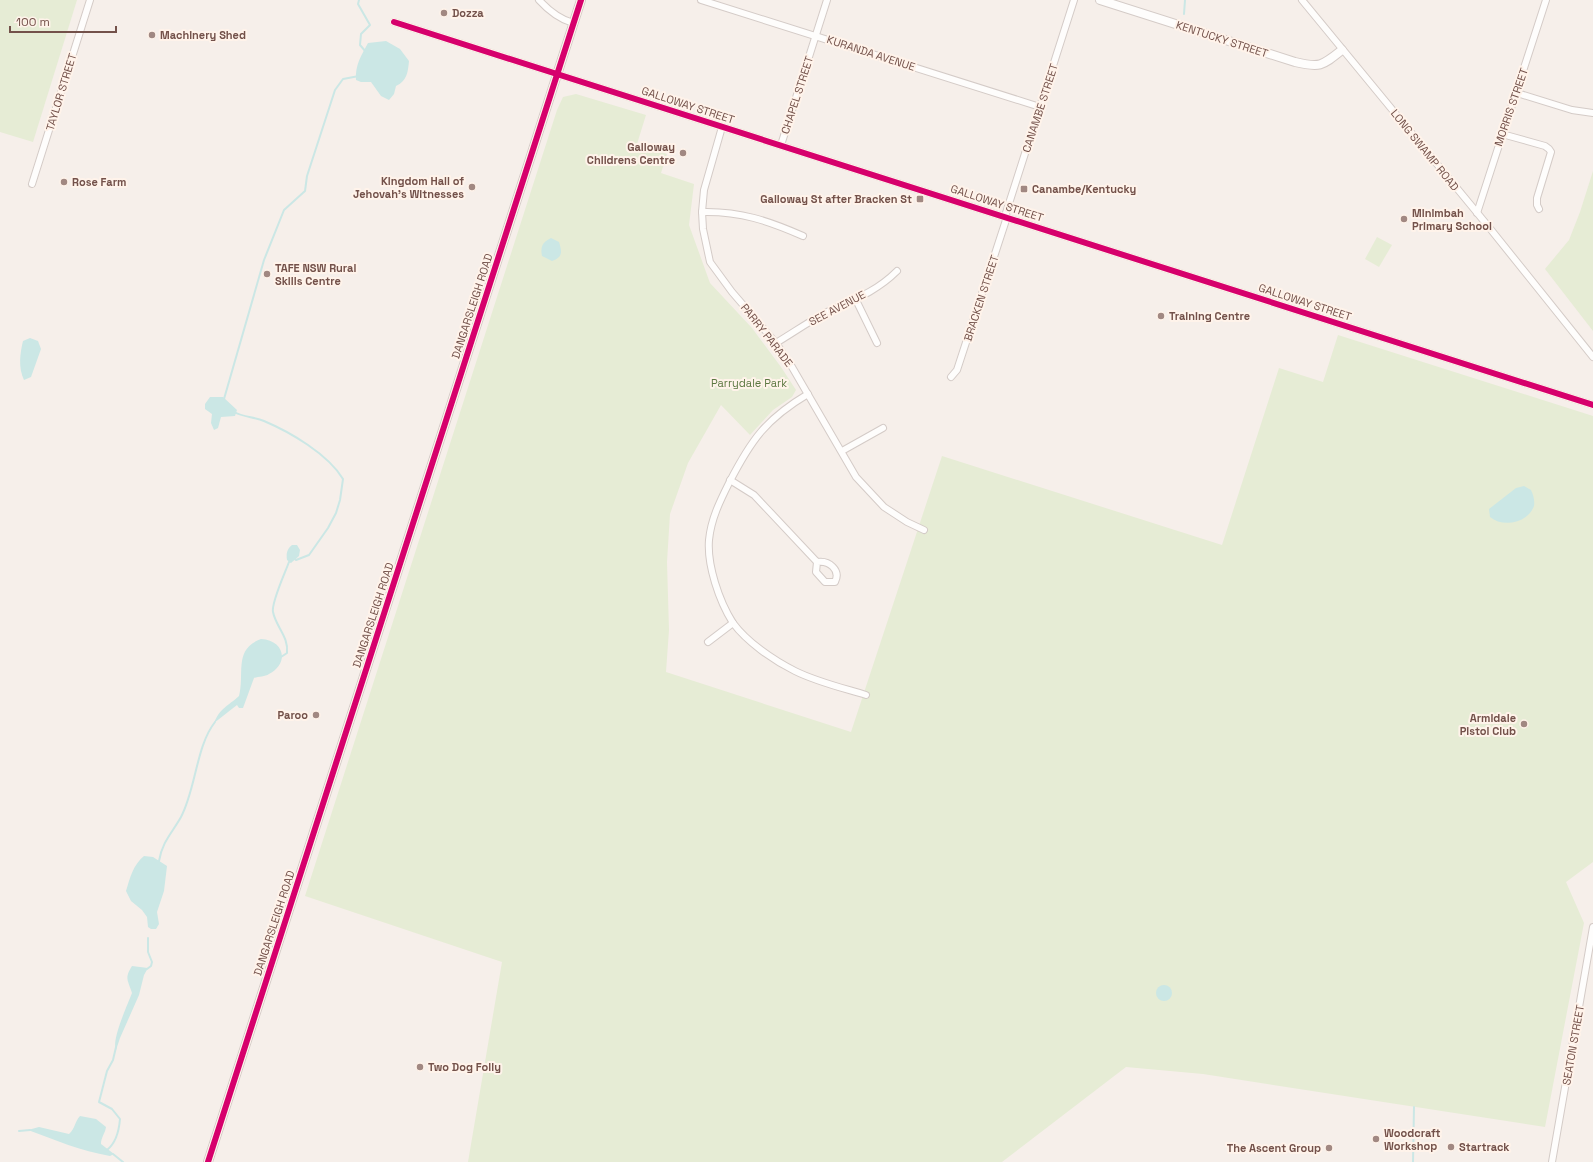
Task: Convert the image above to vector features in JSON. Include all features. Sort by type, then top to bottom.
[{"type":"street","name":"TAYLOR STREET","points":[[32,184],[90,0]]},
{"type":"street","points":[[539,0],[551,12],[561,19],[573,23]]},
{"type":"street","name":"DANGARSLEIGH ROAD","points":[[208,1162],[581,0]]},
{"type":"street","name":"KURANDA AVENUE","points":[[701,0],[1040,107]]},
{"type":"street","name":"CHAPEL STREET","points":[[781,145],[827,0]]},
{"type":"street","name":"CANAMBE STREET","points":[[1006,216],[1074,0]]},
{"type":"street","name":"KENTUCKY STREET","points":[[1100,0],[1287,60],[1309,65],[1322,65],[1342,50]]},
{"type":"street","name":"LONG SWAMP ROAD","points":[[1302,0],[1593,357]]},
{"type":"street","name":"MORRIS STREET","points":[[1477,213],[1546,0]]},
{"type":"street","name":"GALLOWAY STREET","points":[[394,22],[1006,216],[1593,405]]},
{"type":"street","points":[[1517,93],[1572,110],[1593,113]]},
{"type":"street","name":"PARRY PARADE","points":[[722,126],[704,190],[702,212],[703,229],[710,262],[732,292],[776,343],[808,394],[856,477],[884,507],[907,522],[924,530]]},
{"type":"street","points":[[1502,134],[1545,146],[1551,152],[1537,198],[1537,205],[1539,209]]},
{"type":"street","points":[[702,212],[752,216],[803,236]]},
{"type":"street","name":"BRACKEN STREET","points":[[951,377],[958,370],[1006,216]]},
{"type":"street","name":"SEE AVENUE","points":[[776,343],[823,314],[856,300],[885,283],[897,271]]},
{"type":"street","points":[[856,300],[877,343]]},
{"type":"street","points":[[808,394],[775,417],[757,435],[744,454],[730,480],[712,525],[709,555],[712,571],[718,590],[733,623],[756,646],[769,656],[795,671],[809,677],[866,695]]},
{"type":"street","points":[[842,451],[883,428]]},
{"type":"street","points":[[730,480],[754,495],[817,562]]},
{"type":"street","points":[[708,642],[733,623]]},
{"type":"street","name":"SEATON STREET","points":[[1552,1162],[1593,927]]},
{"type":"green space","points":[[0,0],[77,0],[33,142],[0,132]]},
{"type":"green space","name":"Parrydale Park","points":[[576,94],[646,115],[637,144],[667,154],[661,173],[694,184],[689,225],[710,283],[752,328],[796,390],[792,397],[773,410],[750,435],[721,405],[688,463],[670,514],[667,562],[669,630],[666,672],[851,732],[942,456],[1222,545],[1279,368],[1323,382],[1338,335],[1593,416],[1593,862],[1566,882],[1584,923],[1545,1127],[1203,1074],[1126,1067],[1002,1162],[468,1162],[502,962],[305,896],[557,110],[563,97]]},
{"type":"green space","points":[[1593,171],[1593,331],[1545,269],[1569,240]]},
{"type":"green space","points":[[1377,237],[1392,245],[1379,267],[1365,259]]},
{"type":"water","points":[[386,41],[400,49],[409,61],[405,79],[396,86],[394,94],[389,100],[381,96],[371,82],[361,82],[356,80],[358,65],[368,43]]},
{"type":"water","points":[[551,238],[559,242],[561,251],[560,256],[552,261],[542,256],[541,253],[543,245]]},
{"type":"water","points":[[30,338],[38,341],[41,349],[31,377],[24,380],[20,366],[21,350],[23,341]]},
{"type":"water","points":[[210,397],[223,397],[237,410],[235,416],[221,417],[218,428],[214,430],[211,423],[212,414],[205,409],[205,404]]},
{"type":"water","points":[[1524,486],[1531,490],[1533,496],[1534,506],[1531,512],[1521,520],[1508,523],[1495,520],[1490,517],[1489,509],[1516,488]]},
{"type":"water","points":[[292,545],[297,545],[300,550],[299,556],[291,563],[287,560],[287,551]]},
{"type":"water","points":[[261,639],[269,640],[275,643],[279,648],[282,653],[280,664],[276,669],[267,675],[254,678],[243,708],[239,708],[237,705],[214,723],[222,711],[239,696],[243,656],[252,643]]},
{"type":"water","points":[[144,856],[153,857],[167,866],[164,891],[157,912],[159,924],[156,929],[151,929],[148,927],[147,917],[142,910],[131,901],[126,891],[137,863]]},
{"type":"water","points":[[132,966],[148,968],[144,975],[139,995],[116,1050],[115,1045],[118,1030],[132,993],[127,977]]},
{"type":"water","points":[[1164,985],[1170,987],[1172,993],[1170,999],[1164,1001],[1158,999],[1156,993],[1158,987]]},
{"type":"water","points":[[80,1116],[96,1119],[106,1127],[101,1144],[114,1154],[110,1156],[89,1151],[28,1130],[39,1127],[69,1134],[73,1130]]},
{"type":"waterway","points":[[359,0],[358,4],[370,25],[361,34],[360,45],[366,52]]},
{"type":"waterway","points":[[1184,14],[1185,0]]},
{"type":"waterway","points":[[224,399],[264,260],[284,210],[305,191],[307,176],[335,90],[343,79],[359,76]]},
{"type":"waterway","points":[[234,412],[264,421],[285,431],[308,445],[328,461],[343,479],[340,500],[336,513],[328,528],[309,555],[296,560],[295,559]]},
{"type":"waterway","points":[[281,657],[287,653],[287,647],[273,612],[273,608],[279,588],[289,562],[291,561]]},
{"type":"waterway","points":[[159,861],[162,848],[186,806],[204,743],[215,722]]},
{"type":"waterway","points":[[147,969],[151,966],[152,962],[148,952],[148,938]]},
{"type":"waterway","points":[[107,1150],[113,1144],[119,1128],[120,1119],[112,1109],[99,1102],[107,1071],[113,1060],[116,1047]]},
{"type":"waterway","points":[[1413,1162],[1414,1107]]},
{"type":"waterway","points":[[19,1131],[30,1130]]},
{"type":"waterway","points":[[113,1154],[123,1162]]},
{"type":"cycle path","points":[[208,1162],[581,0]]},
{"type":"cycle path","points":[[394,22],[1593,405]]},
{"type":"place","name":"Dozza","points":[[444,13]]},
{"type":"place","name":"Machinery Shed","points":[[152,35]]},
{"type":"place","name":"Galloway Childrens Centre","points":[[683,153]]},
{"type":"place","name":"Rose Farm","points":[[64,182]]},
{"type":"place","name":"Kingdom Hall of Jehovah's Witnesses","points":[[472,187]]},
{"type":"place","name":"Canambe/Kentucky","points":[[1024,189]]},
{"type":"place","name":"Galloway St after Bracken St","points":[[920,199]]},
{"type":"place","name":"Minimbah Primary School","points":[[1404,219]]},
{"type":"place","name":"TAFE NSW Rural Skills Centre","points":[[267,274]]},
{"type":"place","name":"Training Centre","points":[[1161,316]]},
{"type":"place","name":"Paroo","points":[[316,715]]},
{"type":"place","name":"Armidale Pistol Club","points":[[1524,724]]},
{"type":"place","name":"Two Dog Folly","points":[[420,1067]]},
{"type":"place","name":"Woodcraft Workshop","points":[[1376,1139]]},
{"type":"place","name":"Startrack","points":[[1451,1147]]},
{"type":"place","name":"The Ascent Group","points":[[1329,1148]]}]
